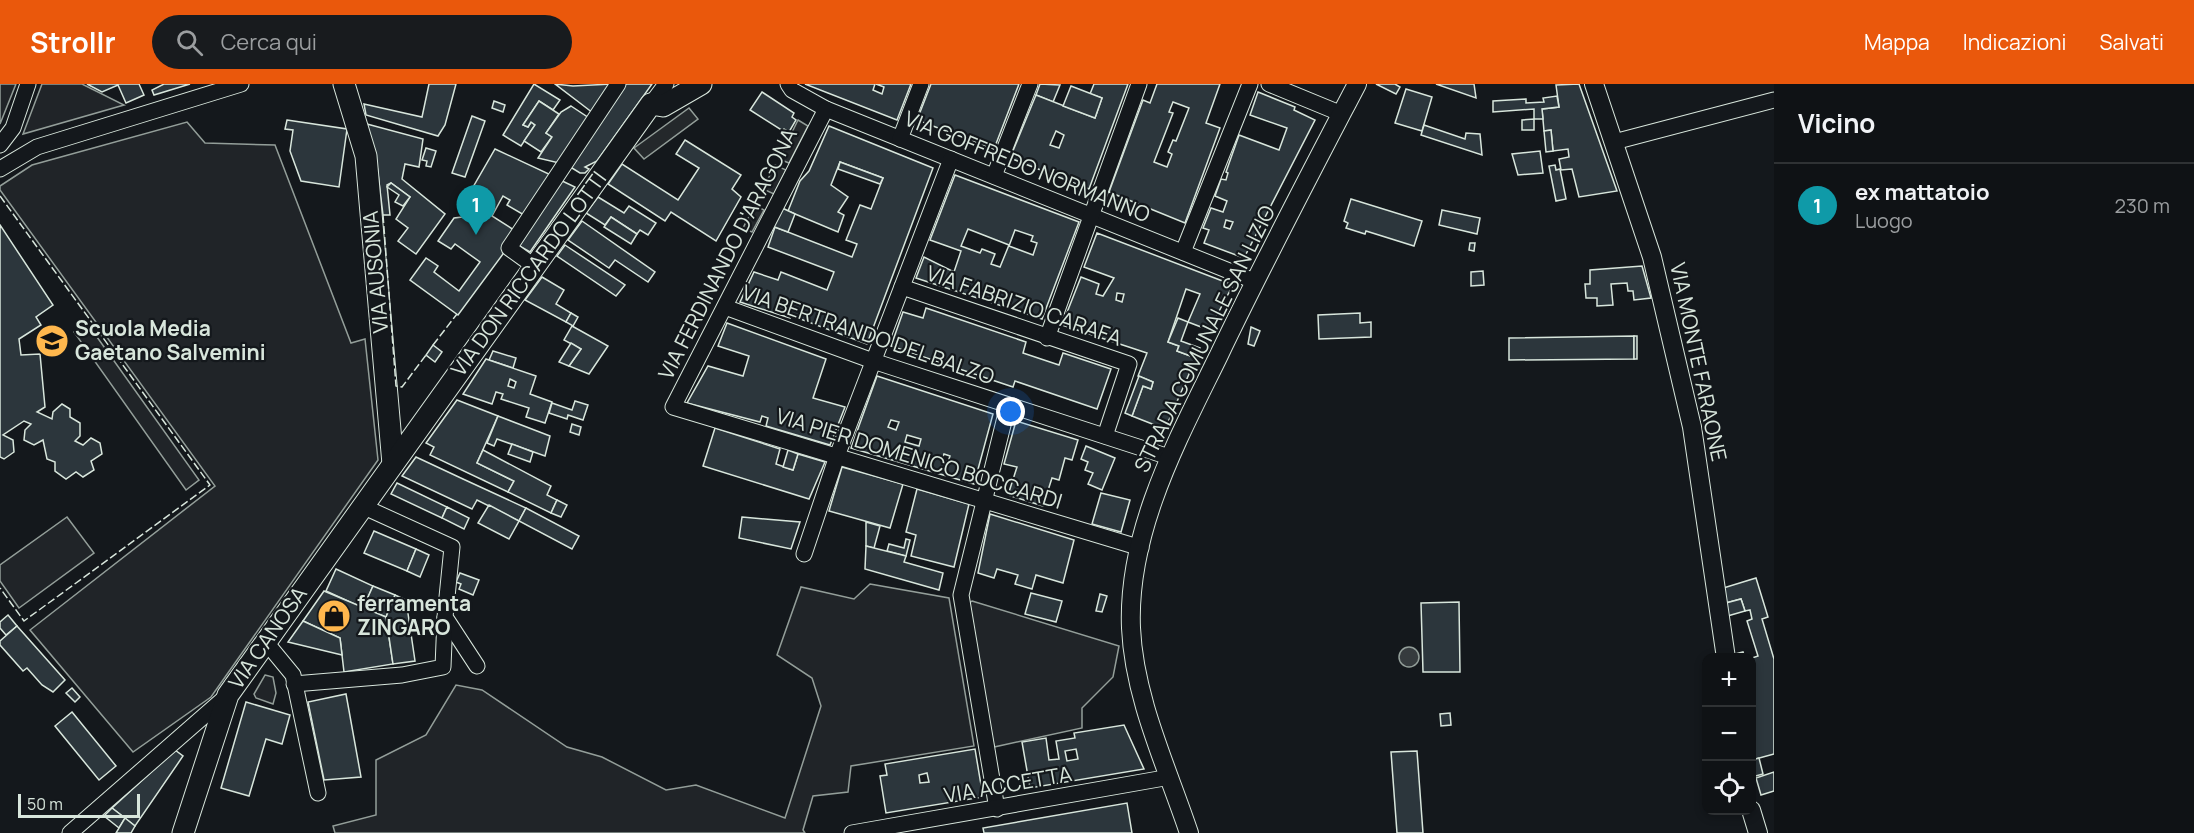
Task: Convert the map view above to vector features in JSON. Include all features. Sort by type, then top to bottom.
[{"type":"main road","name":"VIA AUSONIA","points":[[344,84],[366,156],[393,464]]},
{"type":"main road","points":[[651,104],[663,106],[701,84]]},
{"type":"main road","name":"VIA DON RICCARDO LOTTI","points":[[393,464],[651,104]]},
{"type":"main road","name":"VIA CANOSA","points":[[183,833],[228,695],[393,464]]},
{"type":"street","points":[[0,146],[13,128],[28,84]]},
{"type":"street","points":[[0,169],[37,147],[241,84]]},
{"type":"street","points":[[534,266],[509,248],[618,84]]},
{"type":"street","name":"VIA DON RICCARDO LOTTI","points":[[651,104],[666,84]]},
{"type":"street","name":"VIA GOFFREDO NORMANNO","points":[[788,84],[792,90],[826,109],[1254,281]]},
{"type":"street","points":[[900,139],[921,84]]},
{"type":"street","points":[[994,176],[1030,84]]},
{"type":"street","points":[[1047,338],[1139,84]]},
{"type":"street","points":[[1183,252],[1250,84]]},
{"type":"street","points":[[1269,84],[1342,114]]},
{"type":"street","name":"STRADA COMUNALE SAN LIZIO","points":[[1189,833],[1144,700],[1135,663],[1131,628],[1133,585],[1141,548],[1154,497],[1169,457],[1254,281],[1357,84]]},
{"type":"street","name":"VIA MONTE FARAONE","points":[[1594,84],[1652,258],[1692,427],[1725,653]]},
{"type":"street","points":[[1614,142],[1774,100]]},
{"type":"street","name":"VIA FERDINANDO D'ARAGONA","points":[[685,410],[673,407],[826,109]]},
{"type":"street","points":[[804,554],[837,456],[951,159]]},
{"type":"street","name":"VIA FABRIZIO CARAFA","points":[[902,287],[1129,364],[1105,436]]},
{"type":"street","name":"VIA BERTRANDO DEL BALZO","points":[[725,306],[873,361],[1169,457]]},
{"type":"street","points":[[997,809],[961,595],[1008,405]]},
{"type":"street","name":"VIA PIER DOMENICO BOCCARDI","points":[[685,410],[1141,548]]},
{"type":"street","points":[[294,684],[402,675],[443,667],[452,547],[362,507]]},
{"type":"street","points":[[445,617],[477,666]]},
{"type":"street","points":[[266,641],[292,675],[318,793]]},
{"type":"street","points":[[70,833],[228,695]]},
{"type":"street","name":"VIA ACCETTA","points":[[852,832],[997,809],[1170,777]]},
{"type":"street","points":[[1753,815],[1758,833]]},
{"type":"shaded area","points":[[0,84],[16,84],[0,124]]},
{"type":"shaded area","points":[[42,84],[82,84],[124,105],[23,134]]},
{"type":"shaded area","points":[[689,108],[698,119],[644,159],[634,148]]},
{"type":"shaded area","points":[[798,120],[808,126],[789,163],[779,159]]},
{"type":"shaded area","points":[[187,122],[205,143],[275,145],[351,343],[365,339],[378,460],[211,697],[133,752],[30,630],[215,486],[0,190],[0,186],[32,165]]},
{"type":"shaded area","points":[[775,165],[786,170],[774,194],[763,189]]},
{"type":"shaded area","points":[[755,205],[764,210],[752,232],[743,228]]},
{"type":"shaded area","points":[[87,323],[199,480],[186,490],[74,332]]},
{"type":"shaded area","points":[[67,517],[94,553],[19,608],[0,581],[0,565]]},
{"type":"shaded area","points":[[870,584],[949,598],[974,746],[851,766],[848,792],[813,796],[803,830],[805,833],[335,833],[333,826],[376,815],[376,760],[426,735],[456,685],[482,690],[567,747],[602,757],[666,790],[696,785],[785,818],[821,706],[812,678],[777,655],[801,587],[854,599]]},
{"type":"shaded area","points":[[972,601],[1119,646],[1113,677],[1082,708],[1082,728],[994,747],[968,604]]},
{"type":"shaded area","points":[[1409,647],[1416,650],[1419,657],[1416,664],[1409,667],[1402,664],[1399,657],[1402,650]]},
{"type":"shaded area","points":[[265,675],[273,677],[276,693],[273,704],[256,698],[254,694]]},
{"type":"building","points":[[87,84],[139,84],[144,95],[126,103],[118,85],[102,92]]},
{"type":"building","points":[[164,84],[190,84],[154,95],[152,90]]},
{"type":"building","points":[[429,84],[456,84],[445,125],[438,136],[366,115],[364,104],[422,117]]},
{"type":"building","points":[[534,84],[560,100],[553,110],[539,101],[523,125],[528,127],[531,122],[535,125],[521,146],[503,135]]},
{"type":"building","points":[[555,84],[573,86],[612,84],[593,113]]},
{"type":"building","points":[[623,84],[652,84],[597,161],[585,167],[589,169],[585,173],[580,173],[567,165]]},
{"type":"building","points":[[805,84],[875,84],[873,90],[882,94],[884,87],[876,84],[911,84],[897,120]]},
{"type":"building","points":[[931,84],[1019,84],[994,149],[917,120]]},
{"type":"building","points":[[1040,84],[1060,85],[1053,102],[1036,95]]},
{"type":"building","points":[[1094,84],[1128,84],[1089,189],[1010,158],[1036,95],[1095,118],[1102,98],[1090,94]],"holes":[[[1056,131],[1064,135],[1059,148],[1050,145]]]},
{"type":"building","points":[[1157,84],[1220,84],[1206,123],[1220,128],[1185,223],[1109,192],[1143,100],[1150,103]],"holes":[[[1173,102],[1189,108],[1176,141],[1173,140],[1168,152],[1172,154],[1167,167],[1154,162],[1173,113],[1169,112]]]},
{"type":"building","points":[[1376,84],[1395,84],[1400,87],[1396,94]]},
{"type":"building","points":[[1436,84],[1474,84],[1476,98]]},
{"type":"building","points":[[1579,84],[1617,191],[1579,197],[1572,169],[1561,170],[1559,159],[1569,157],[1568,149],[1553,151],[1551,130],[1544,131],[1542,109],[1559,107],[1556,85]]},
{"type":"building","points":[[1071,86],[1102,98],[1095,118],[1063,106]]},
{"type":"building","points":[[1406,89],[1432,97],[1422,131],[1395,123]]},
{"type":"building","points":[[762,92],[794,113],[792,117],[796,120],[789,132],[784,129],[783,131],[750,110]]},
{"type":"building","points":[[1258,92],[1295,107],[1294,110],[1315,120],[1244,258],[1204,243],[1209,230],[1203,228],[1211,208],[1223,212],[1227,201],[1215,196],[1221,179],[1226,180],[1228,173],[1226,172],[1239,135],[1279,150],[1287,128],[1250,115]],"holes":[[[1226,220],[1233,222],[1230,229],[1224,227]]]},
{"type":"building","points":[[1557,96],[1559,107],[1542,109],[1543,119],[1534,119],[1534,109],[1493,112],[1493,101],[1526,99],[1526,103],[1544,102],[1543,98]]},
{"type":"building","points":[[494,101],[505,105],[503,112],[492,108]]},
{"type":"building","points":[[539,101],[559,114],[546,133],[552,137],[541,152],[524,141],[535,125],[531,122],[528,127],[523,125]]},
{"type":"building","points":[[571,106],[589,118],[559,163],[538,158],[552,137],[546,133],[561,112]]},
{"type":"building","points":[[472,116],[485,121],[465,177],[452,173]]},
{"type":"building","points":[[1534,119],[1534,130],[1522,130],[1522,120]]},
{"type":"building","points":[[287,120],[347,129],[339,187],[301,181],[290,151],[293,130],[285,129]]},
{"type":"building","points":[[367,124],[423,139],[419,167],[405,164],[402,179],[445,214],[416,254],[398,241],[408,228],[396,219],[410,197],[391,183],[387,185],[390,215],[383,215],[376,157]]},
{"type":"building","points":[[1424,125],[1465,139],[1466,133],[1480,134],[1482,155],[1421,135]]},
{"type":"building","points":[[829,126],[933,168],[867,344],[790,315],[790,318],[740,302],[754,272],[778,280],[781,272],[827,290],[834,272],[768,247],[775,227],[852,257],[857,244],[846,240],[860,205],[871,209],[883,178],[840,162],[831,185],[848,197],[838,212],[844,215],[838,232],[788,211],[800,181],[809,171]]},
{"type":"building","points":[[1551,130],[1553,151],[1546,152],[1544,131]]},
{"type":"building","points":[[685,140],[741,175],[732,189],[741,197],[716,241],[671,212],[665,221],[608,184],[622,164],[678,200],[699,168],[676,154]]},
{"type":"building","points":[[426,148],[436,151],[431,167],[426,166],[427,161],[422,160]]},
{"type":"building","points":[[495,149],[551,175],[524,215],[507,205],[510,200],[503,196],[492,216],[514,230],[506,242],[503,254],[458,315],[410,280],[426,258],[438,266],[434,272],[459,291],[480,262],[455,244],[451,249],[438,241],[454,218],[462,217],[469,204],[465,201]]},
{"type":"building","points":[[1540,151],[1543,173],[1518,175],[1512,154]]},
{"type":"building","points":[[840,162],[883,178],[880,184],[838,169]]},
{"type":"building","points":[[1555,165],[1556,170],[1560,169],[1566,199],[1556,201],[1549,166]]},
{"type":"building","points":[[955,175],[1079,222],[1042,319],[916,278],[924,257],[954,272],[961,251],[930,240]],"holes":[[[968,229],[1009,245],[1000,267],[991,264],[995,254],[982,249],[980,253],[961,246]],[[1015,230],[1033,236],[1031,241],[1037,243],[1033,255],[1009,246]]]},
{"type":"building","points":[[558,179],[575,187],[530,252],[516,244]]},
{"type":"building","points":[[391,183],[410,197],[403,206],[395,202],[399,195],[387,187]]},
{"type":"building","points":[[598,197],[624,213],[629,206],[656,223],[648,235],[640,230],[637,234],[611,217],[605,225],[586,213]]},
{"type":"building","points":[[1351,199],[1422,221],[1414,246],[1366,231],[1365,234],[1346,228],[1348,223],[1344,221]]},
{"type":"building","points":[[780,207],[795,214],[788,232],[772,226]]},
{"type":"building","points":[[1442,210],[1480,218],[1477,234],[1439,225]]},
{"type":"building","points":[[611,217],[637,234],[631,244],[604,227]]},
{"type":"building","points":[[582,221],[655,272],[648,282],[615,260],[609,268],[568,240]]},
{"type":"building","points":[[0,225],[53,305],[36,317],[41,325],[19,339],[21,355],[40,354],[45,407],[37,412],[52,419],[53,412],[62,404],[70,409],[70,417],[80,423],[80,436],[75,441],[83,445],[91,438],[100,443],[102,454],[91,461],[94,470],[83,477],[76,472],[66,479],[55,471],[55,462],[47,459],[43,440],[34,445],[24,440],[25,430],[31,424],[24,421],[3,435],[13,440],[14,452],[4,459],[0,457]]},
{"type":"building","points":[[1097,233],[1233,285],[1209,330],[1188,322],[1200,294],[1186,289],[1168,342],[1179,346],[1177,351],[1196,358],[1165,429],[1132,416],[1143,386],[1151,389],[1153,382],[1138,376],[1147,353],[1062,325],[1081,277],[1099,284],[1096,294],[1103,296],[1114,278],[1084,267]],"holes":[[[1117,293],[1124,294],[1122,302],[1116,300]]]},
{"type":"building","points":[[1470,243],[1475,243],[1474,251],[1469,250]]},
{"type":"building","points":[[565,245],[625,285],[616,296],[557,256]]},
{"type":"building","points":[[1642,266],[1651,298],[1634,300],[1633,291],[1628,291],[1627,283],[1611,284],[1613,305],[1597,306],[1597,298],[1586,298],[1585,284],[1590,284],[1590,270]]},
{"type":"building","points":[[1483,271],[1484,285],[1471,286],[1471,272]]},
{"type":"building","points":[[542,277],[564,290],[556,304],[571,313],[566,322],[525,300]]},
{"type":"building","points":[[926,308],[1026,342],[1023,353],[1059,365],[1063,353],[1111,369],[1097,409],[1015,381],[1013,387],[891,346],[903,312],[923,318]]},
{"type":"building","points":[[571,313],[578,317],[573,326],[566,322]]},
{"type":"building","points":[[1360,313],[1360,323],[1371,322],[1371,337],[1319,339],[1318,315]]},
{"type":"building","points":[[1178,318],[1188,322],[1181,341],[1200,348],[1196,358],[1177,351],[1179,346],[1168,342]]},
{"type":"building","points":[[727,323],[826,359],[813,398],[845,407],[830,445],[766,426],[768,418],[762,416],[760,422],[687,403],[708,366],[743,376],[749,356],[718,346]]},
{"type":"building","points":[[572,326],[608,346],[589,374],[569,366],[581,349],[564,340]]},
{"type":"building","points":[[1251,327],[1260,331],[1254,346],[1248,344]]},
{"type":"building","points":[[1634,336],[1634,359],[1509,360],[1509,338]]},
{"type":"building","points":[[1634,336],[1637,336],[1637,359],[1634,359]]},
{"type":"building","points":[[571,343],[581,349],[569,366],[559,362]]},
{"type":"building","points":[[433,345],[442,352],[435,362],[426,355]]},
{"type":"building","points":[[493,351],[516,358],[513,368],[489,360]]},
{"type":"building","points":[[486,359],[536,376],[530,394],[552,402],[545,423],[526,417],[529,408],[501,399],[503,394],[496,392],[492,404],[463,394]],"holes":[[[510,379],[516,382],[514,388],[508,386]]]},
{"type":"building","points":[[877,376],[993,414],[974,484],[851,448]],"holes":[[[891,420],[899,422],[896,430],[888,427]],[[907,435],[921,439],[919,446],[905,442]],[[944,454],[950,456],[948,462],[942,460]]]},
{"type":"building","points":[[1139,376],[1153,382],[1151,389],[1143,386],[1132,416],[1125,413]]},
{"type":"building","points":[[457,400],[498,416],[477,463],[514,481],[508,492],[430,455],[434,447],[426,443]]},
{"type":"building","points":[[575,401],[588,405],[583,420],[568,415],[567,419],[549,413],[552,403],[572,410]]},
{"type":"building","points":[[498,416],[550,436],[545,456],[497,439],[494,446],[487,443]]},
{"type":"building","points":[[1016,421],[1078,440],[1072,460],[1065,458],[1059,480],[1052,478],[1043,506],[1008,495],[1017,467],[1004,464]]},
{"type":"building","points":[[572,424],[581,427],[579,435],[570,432]]},
{"type":"building","points":[[715,428],[780,449],[776,464],[793,470],[798,454],[825,462],[809,499],[703,466]]},
{"type":"building","points":[[512,444],[533,452],[530,462],[508,454]]},
{"type":"building","points":[[1086,446],[1115,458],[1102,490],[1088,484],[1093,473],[1085,470],[1088,462],[1081,459]]},
{"type":"building","points":[[483,450],[551,486],[547,495],[557,500],[551,513],[508,492],[514,481],[477,463]]},
{"type":"building","points":[[788,450],[798,454],[793,470],[783,467]]},
{"type":"building","points":[[416,457],[526,508],[519,521],[477,500],[472,509],[402,476]]},
{"type":"building","points":[[842,467],[903,484],[890,528],[829,511]]},
{"type":"building","points":[[397,483],[447,507],[442,518],[391,494]]},
{"type":"building","points":[[917,489],[969,504],[954,567],[911,556],[916,535],[906,532]]},
{"type":"building","points":[[1101,493],[1130,500],[1121,532],[1092,524]]},
{"type":"building","points":[[557,500],[567,505],[561,517],[551,513]]},
{"type":"building","points":[[489,505],[519,521],[509,539],[478,523]]},
{"type":"building","points":[[447,507],[469,518],[464,529],[442,518]]},
{"type":"building","points":[[526,508],[579,536],[572,549],[519,521]]},
{"type":"building","points":[[990,514],[1074,540],[1063,583],[1036,575],[1032,589],[1015,584],[1018,575],[997,569],[994,578],[978,573]]},
{"type":"building","points":[[742,517],[800,522],[791,549],[739,538]]},
{"type":"building","points":[[866,522],[880,526],[874,548],[866,546]]},
{"type":"building","points":[[374,531],[416,549],[407,571],[364,553]]},
{"type":"building","points":[[906,539],[910,540],[906,556],[887,551],[889,544],[904,548]]},
{"type":"building","points":[[866,546],[906,556],[904,562],[943,573],[939,590],[865,569]]},
{"type":"building","points":[[416,549],[429,555],[420,577],[407,571]]},
{"type":"building","points":[[336,569],[373,586],[363,608],[326,591]]},
{"type":"building","points":[[460,573],[479,580],[473,595],[459,589],[461,584],[456,582]]},
{"type":"building","points":[[1756,578],[1768,617],[1762,619],[1774,659],[1774,754],[1756,759],[1756,657],[1758,656],[1747,621],[1752,619],[1750,610],[1745,611],[1741,599],[1722,604],[1720,589]]},
{"type":"building","points":[[373,586],[395,595],[386,617],[363,608]]},
{"type":"building","points":[[324,591],[386,617],[393,664],[344,672],[340,638],[303,621]]},
{"type":"building","points":[[1031,593],[1062,601],[1056,622],[1025,614]]},
{"type":"building","points":[[1100,594],[1107,596],[1102,612],[1096,611]]},
{"type":"building","points":[[395,595],[406,600],[415,661],[393,664],[386,617]]},
{"type":"building","points":[[1741,599],[1745,611],[1724,617],[1722,604]]},
{"type":"building","points":[[1459,602],[1460,672],[1423,672],[1421,603]]},
{"type":"building","points":[[8,615],[17,626],[6,635],[0,628],[0,622]]},
{"type":"building","points":[[303,621],[340,638],[342,655],[288,642]]},
{"type":"building","points":[[17,626],[65,680],[53,692],[42,685],[27,668],[23,671],[0,645],[0,641]]},
{"type":"building","points":[[72,688],[80,697],[75,702],[66,693]]},
{"type":"building","points":[[346,694],[361,777],[324,780],[308,702]]},
{"type":"building","points":[[246,702],[290,715],[282,744],[266,739],[249,796],[221,788]]},
{"type":"building","points":[[72,712],[116,766],[99,780],[55,726]]},
{"type":"building","points":[[1450,713],[1451,725],[1441,726],[1440,714]]},
{"type":"building","points":[[1124,725],[1144,769],[1030,788],[1022,742],[1046,738],[1049,760],[1059,759],[1056,741],[1075,738],[1074,733]],"holes":[[[1076,749],[1078,759],[1067,761],[1065,751]]]},
{"type":"building","points":[[975,749],[983,797],[886,813],[880,776],[887,775],[885,764]],"holes":[[[927,773],[929,782],[920,783],[919,775]]]},
{"type":"building","points":[[175,750],[183,756],[135,826],[112,808]]},
{"type":"building","points":[[1417,751],[1423,833],[1397,833],[1391,752]]},
{"type":"building","points":[[1759,758],[1763,774],[1756,776],[1756,761]]},
{"type":"building","points":[[1774,772],[1774,791],[1761,795],[1756,778]]},
{"type":"building","points":[[1127,803],[1132,833],[984,833],[983,828]]},
{"type":"building","points":[[112,808],[125,818],[119,828],[104,816]]},
{"type":"building","points":[[125,818],[135,826],[131,833],[116,833]]},
{"type":"fence","points":[[0,196],[210,485],[24,621],[0,588]]},
{"type":"fence","points":[[383,215],[396,386],[402,387],[426,355]]},
{"type":"fence","points":[[433,345],[457,314]]},
{"type":"place","name":"ex mattatoio","points":[[476,235]]},
{"type":"place","name":"Scuola Media Gaetano Salvemini","points":[[52,341]]},
{"type":"place","name":"ferramenta ZINGARO","points":[[334,616]]}]
